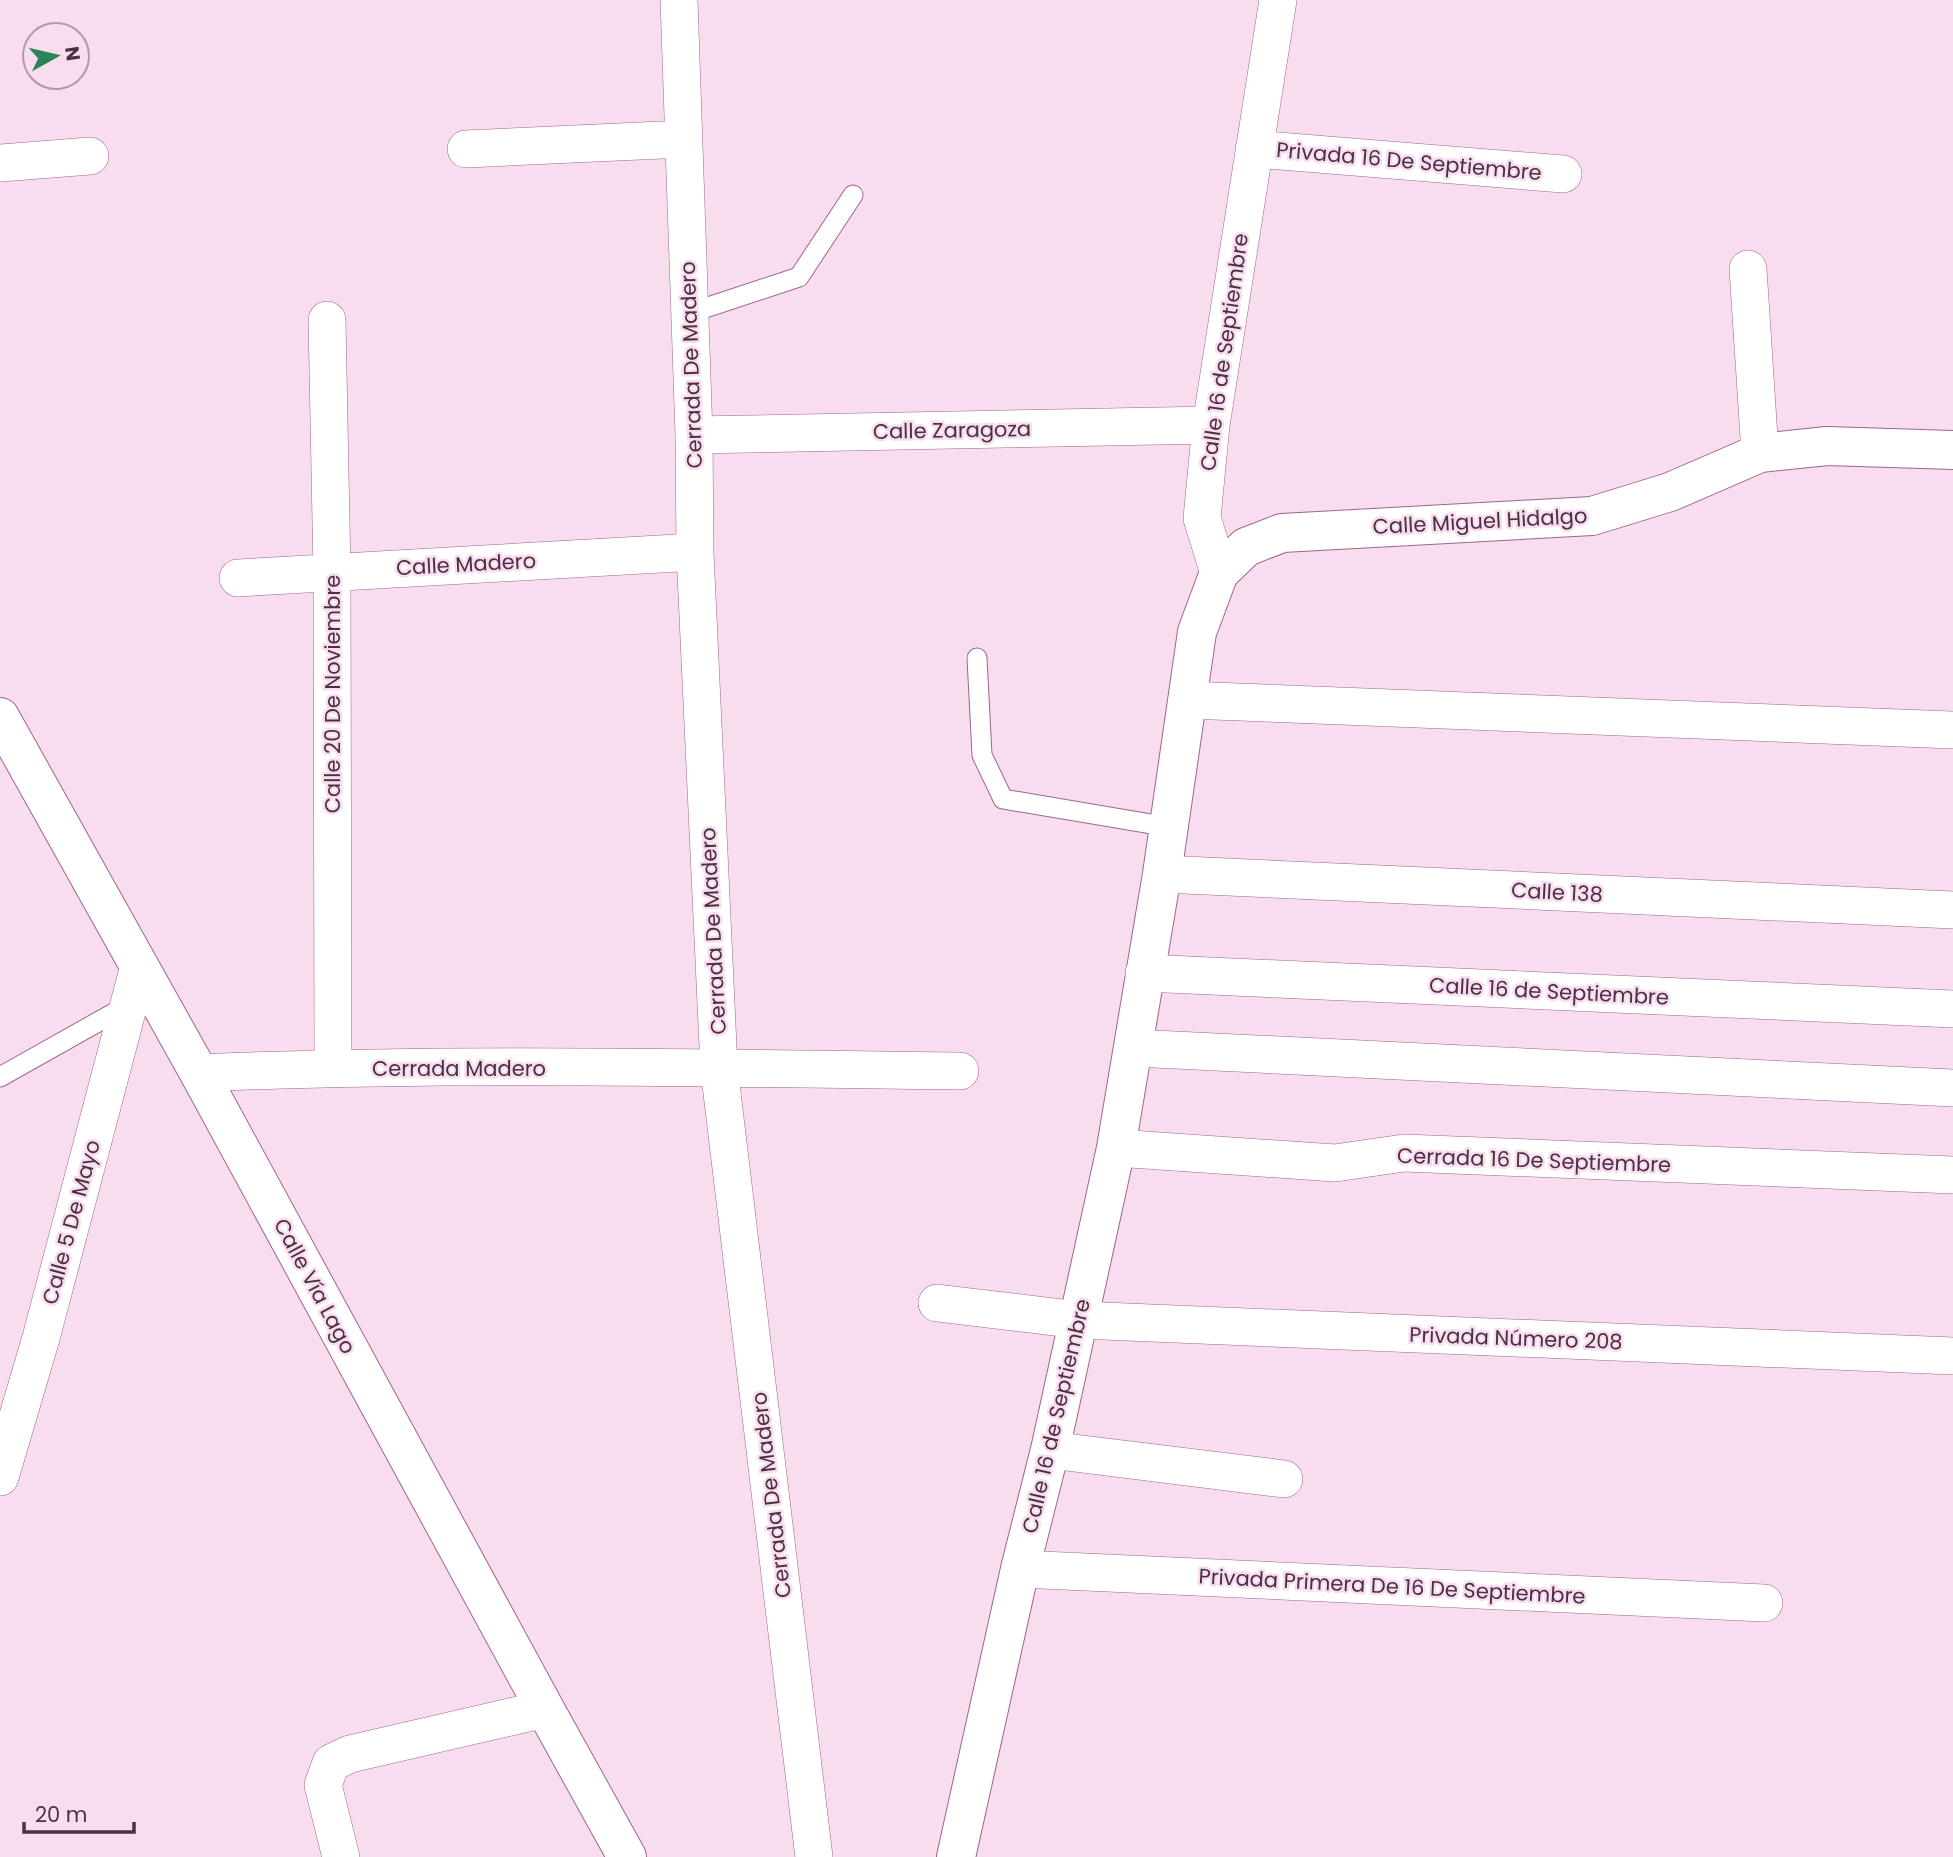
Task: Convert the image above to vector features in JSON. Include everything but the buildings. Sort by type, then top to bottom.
[{"type":"street","name":"Cerrada De Madero","points":[[679,0],[694,435],[695,552],[719,1068],[814,1857]]},
{"type":"street","name":"Calle 16 de Septiembre","points":[[956,1857],[1116,1148],[1162,874],[1197,632],[1219,573],[1202,518],[1211,425],[1278,0]]},
{"type":"street","points":[[466,149],[684,139]]},
{"type":"street","name":"Privada 16 De Septiembre","points":[[1254,149],[1563,174]]},
{"type":"street","points":[[0,163],[90,156]]},
{"type":"street","points":[[1748,269],[1760,453]]},
{"type":"street","name":"Calle 20 De Noviembre","points":[[327,320],[332,572],[333,1068]]},
{"type":"street","name":"Calle Zaragoza","points":[[694,435],[1211,425]]},
{"type":"street","name":"Calle Miguel Hidalgo","points":[[1219,573],[1246,547],[1282,533],[1592,516],[1670,492],[1760,453],[1827,446],[1953,450]]},
{"type":"street","name":"Calle Madero","points":[[237,579],[695,552]]},
{"type":"street","points":[[1187,700],[1953,730]]},
{"type":"street","name":"Calle Vía Lago","points":[[0,717],[200,1073],[627,1857]]},
{"type":"street","name":"Calle 138","points":[[1162,874],[1953,910]]},
{"type":"street","name":"Calle 5 De Mayo","points":[[0,1477],[41,1338],[139,966]]},
{"type":"street","name":"Calle 16 de Septiembre","points":[[1144,973],[1953,1009]]},
{"type":"street","points":[[1133,1048],[1953,1088]]},
{"type":"street","name":"Cerrada Madero","points":[[200,1073],[333,1068],[960,1071]]},
{"type":"street","name":"Cerrada 16 De Septiembre","points":[[1116,1148],[1335,1164],[1404,1153],[1953,1175]]},
{"type":"street","name":"Privada Número 208","points":[[937,1303],[1079,1320],[1953,1356]]},
{"type":"street","points":[[1050,1450],[1284,1479]]},
{"type":"street","name":"Privada Primera De 16 De Septiembre","points":[[1020,1569],[1764,1603]]},
{"type":"street","points":[[341,1857],[323,1785],[331,1763],[350,1754],[545,1709]]},
{"type":"lane","points":[[690,313],[799,278],[853,195]]},
{"type":"lane","points":[[977,658],[982,755],[1003,799],[1169,827]]},
{"type":"lane","points":[[0,1077],[129,1004]]}]
